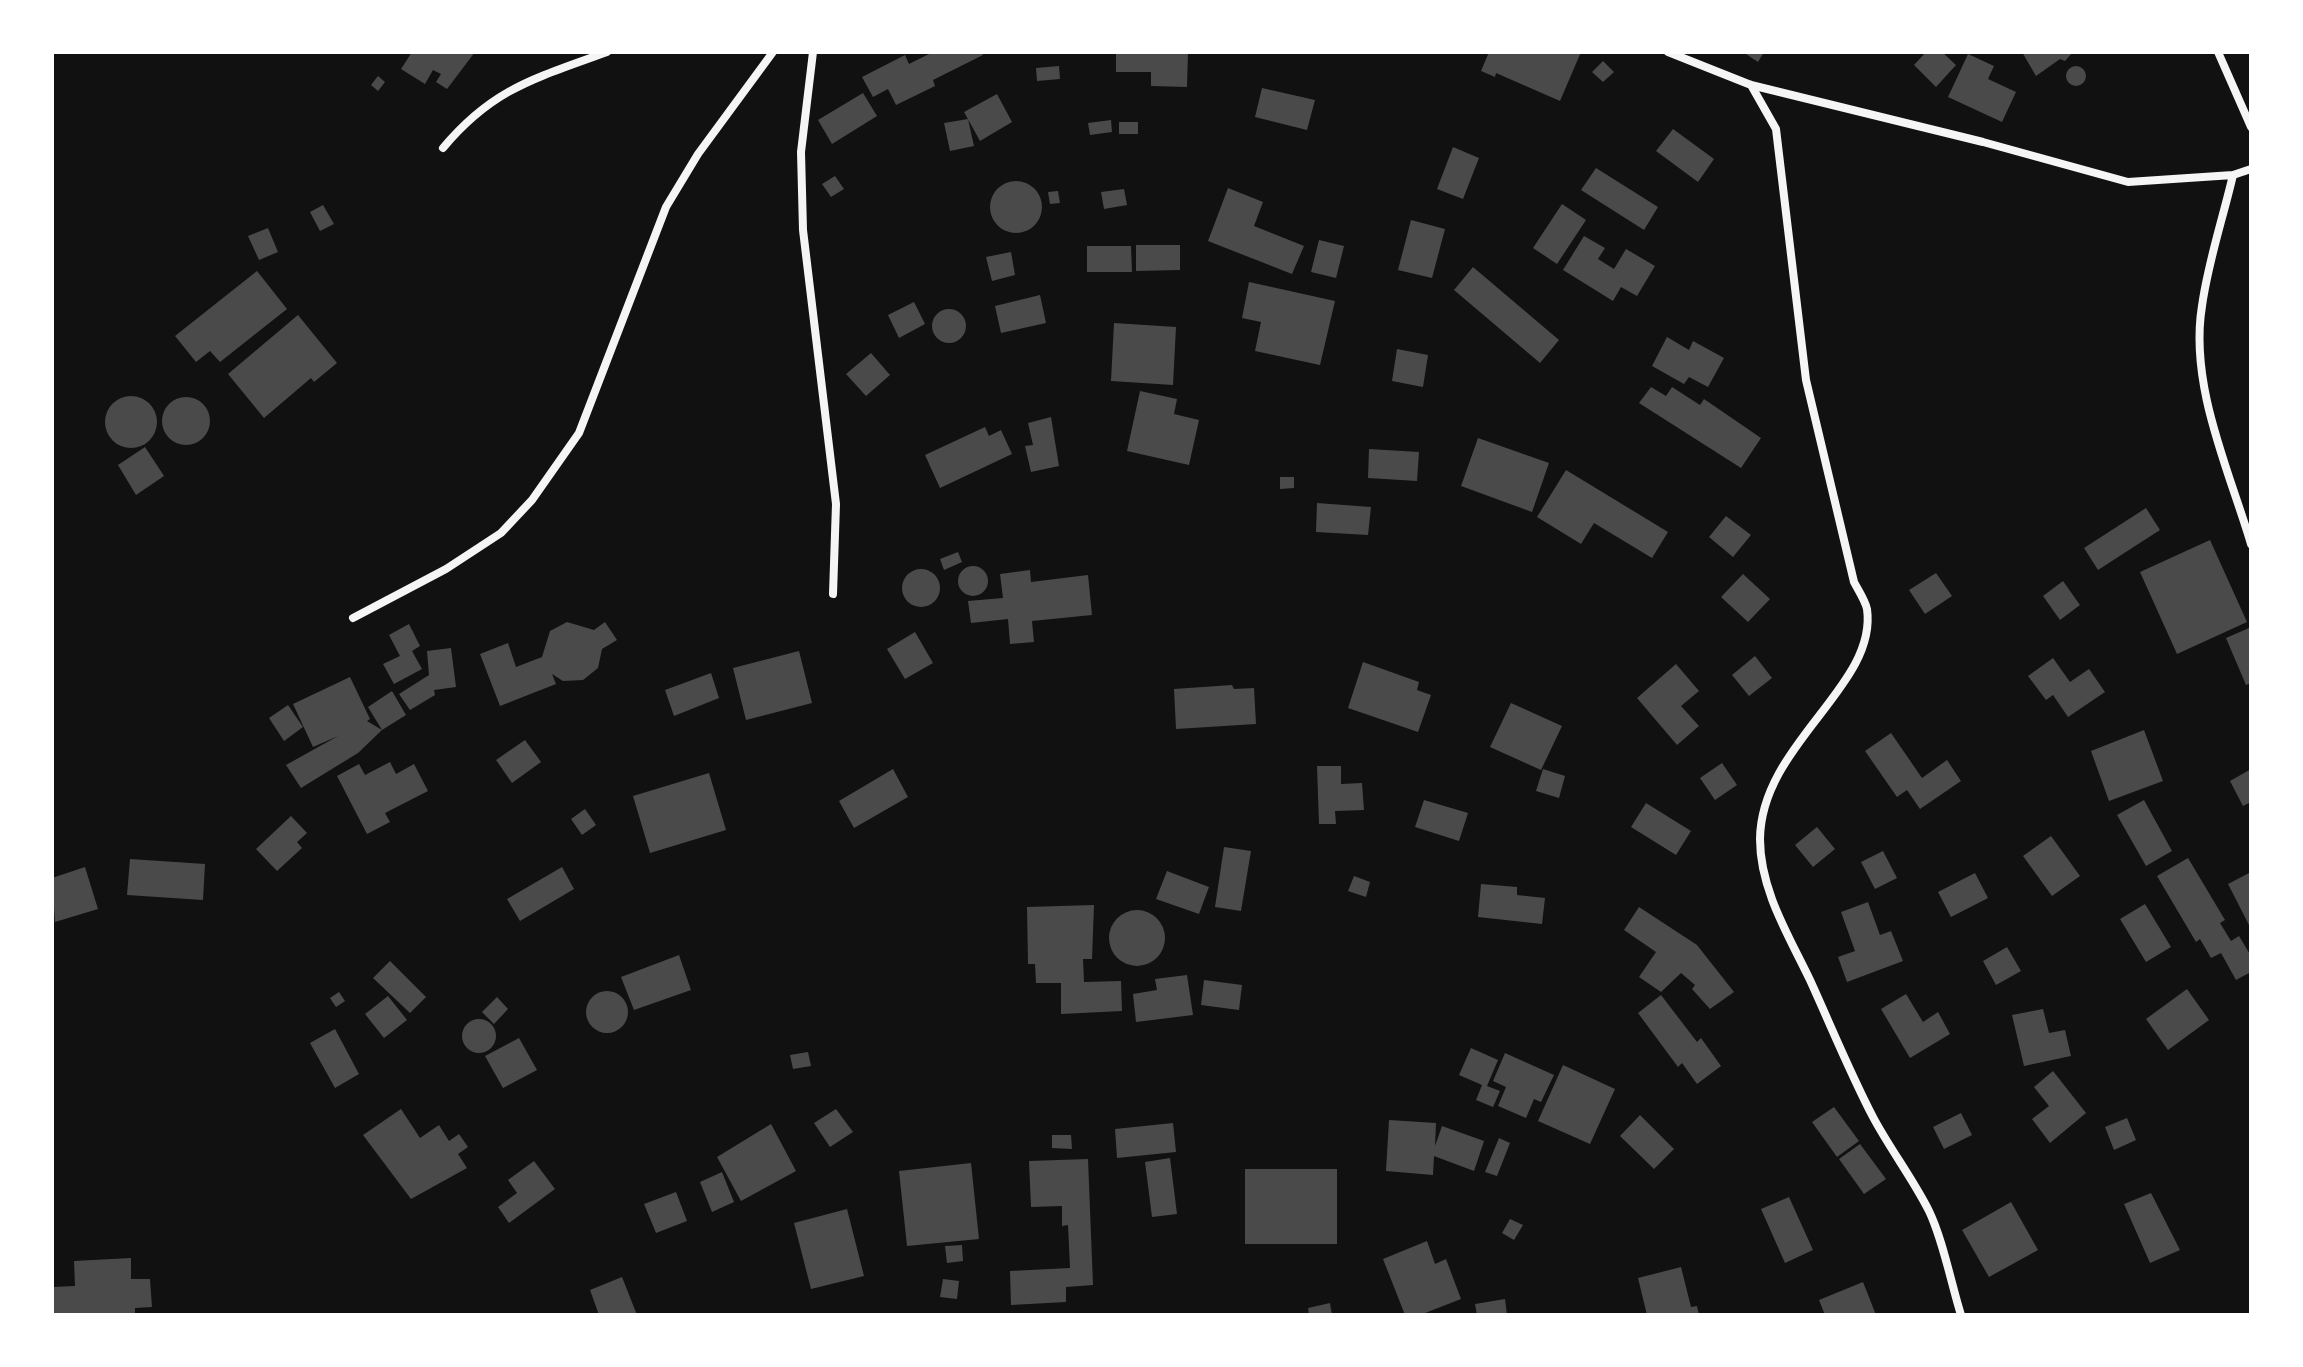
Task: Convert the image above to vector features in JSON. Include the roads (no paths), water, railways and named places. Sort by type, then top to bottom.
[{"type":"street","points":[[443,148],[468,119],[530,78],[607,52]]},
{"type":"street","points":[[353,618],[446,569],[501,533],[532,500],[579,433],[666,207],[698,154],[773,52]]},
{"type":"street","points":[[813,52],[801,152],[803,215],[836,504],[833,594]]},
{"type":"street","points":[[1668,52],[1751,85],[1983,142],[2128,182],[2233,175],[2251,169]]},
{"type":"street","points":[[2218,52],[2251,127]]},
{"type":"street","points":[[1751,85],[1776,129],[1806,380],[1854,582],[1866,606],[1867,630],[1845,683],[1779,767],[1764,810],[1760,839],[1763,863],[1780,920],[1855,1082],[1930,1213],[1961,1315]]},
{"type":"street","points":[[2233,175],[2201,308],[2201,360],[2210,409],[2251,544]]}]
